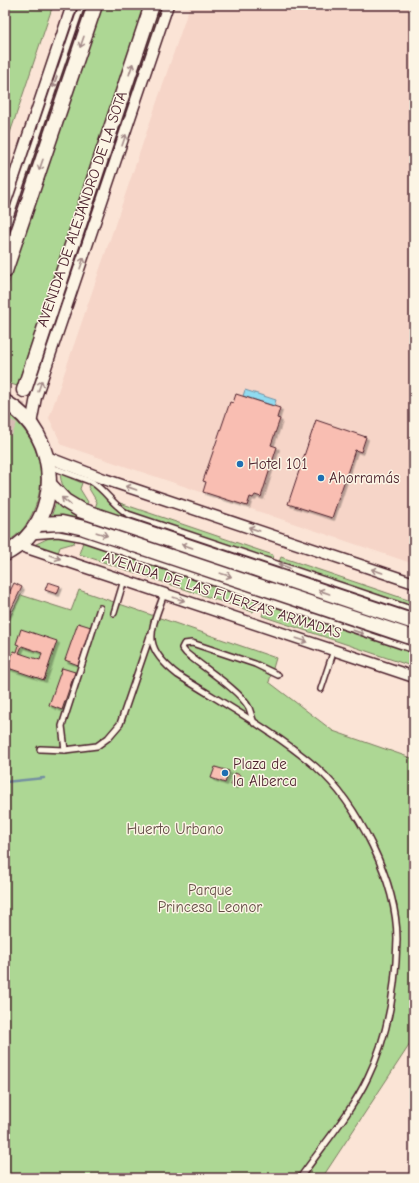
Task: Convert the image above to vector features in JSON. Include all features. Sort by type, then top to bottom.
[{"type":"street","points":[[5,204],[73,5]]},
{"type":"street","points":[[5,271],[95,5]]},
{"type":"street","name":"AVENIDA DE ALEJANDRO DE LA SOTA","points":[[24,390],[152,5]]},
{"type":"street","name":"AVENIDA DE ALEJANDRO DE LA SOTA","points":[[31,424],[36,397],[168,5]]},
{"type":"street","points":[[5,402],[16,409],[31,424],[39,436],[48,462],[50,484],[46,505],[37,524],[23,541],[5,554]]},
{"type":"street","points":[[48,462],[99,477],[414,583]]},
{"type":"street","points":[[50,484],[65,501],[80,510],[414,622]]},
{"type":"street","name":"AVENIDA DE LAS FUERZAS ARMADAS","points":[[37,524],[62,523],[84,528],[414,638]]},
{"type":"street","name":"AVENIDA DE LAS FUERZAS ARMADAS","points":[[23,541],[164,594],[414,677]]},
{"type":"lane","points":[[5,232],[73,5]]},
{"type":"lane","points":[[48,462],[99,486],[120,509],[128,514],[414,610]]},
{"type":"lane","name":"AVENIDA DE LAS FUERZAS ARMADAS","points":[[23,541],[58,534],[74,536],[414,650]]},
{"type":"lane","points":[[114,613],[124,580]]},
{"type":"lane","points":[[40,749],[65,750],[97,746],[108,738],[120,724],[164,594]]},
{"type":"lane","points":[[65,750],[62,726],[100,608]]},
{"type":"lane","points":[[150,636],[154,649],[164,664],[178,675],[282,741],[317,768],[351,807],[373,848],[389,890],[397,938],[392,1004],[382,1040],[368,1077],[346,1114],[300,1178]]},
{"type":"lane","points":[[254,723],[249,708],[242,700],[182,648],[184,644],[192,643],[256,664],[278,675]]},
{"type":"lane","points":[[321,689],[334,650]]},
{"type":"shaded area","points":[[190,5],[414,5],[414,564],[62,445],[49,418]]},
{"type":"green space","points":[[5,5],[53,5],[5,148]]},
{"type":"green space","points":[[84,5],[90,5],[59,97],[54,95]]},
{"type":"green space","points":[[101,5],[146,5],[17,386],[5,382],[5,294]]},
{"type":"green space","points":[[157,5],[162,5],[124,119],[119,118]]},
{"type":"green space","points":[[52,102],[57,104],[29,185],[25,183]]},
{"type":"green space","points":[[117,125],[121,126],[90,220],[88,219]]},
{"type":"green space","points":[[5,411],[18,423],[28,436],[35,450],[41,480],[39,495],[33,511],[23,529],[5,544]]},
{"type":"green space","points":[[60,474],[82,483],[80,489],[88,502],[86,506],[76,501],[68,494],[63,486]]},
{"type":"green space","points":[[89,484],[99,490],[111,505],[126,516],[125,518],[95,508],[97,502],[88,487]]},
{"type":"green space","points":[[56,502],[72,514],[83,518],[82,521],[71,517],[51,517]]},
{"type":"green space","points":[[120,503],[273,555],[272,560],[128,512]]},
{"type":"green space","points":[[126,517],[269,565],[268,566],[126,519]]},
{"type":"green space","points":[[90,520],[264,578],[263,582],[89,523]]},
{"type":"green space","points":[[85,535],[259,593],[258,596],[84,537]]},
{"type":"green space","points":[[62,537],[75,540],[74,543],[60,547],[58,553],[34,545],[49,538]]},
{"type":"green space","points":[[83,542],[257,601],[253,612],[79,554]]},
{"type":"green space","points":[[281,557],[414,602],[414,608],[279,562]]},
{"type":"green space","points":[[277,569],[414,613],[414,615]]},
{"type":"green space","points":[[273,581],[414,628],[414,633],[271,585]]},
{"type":"green space","name":"Parque Princesa Leonor","points":[[79,590],[276,658],[269,682],[333,731],[414,759],[414,1038],[322,1178],[5,1178],[5,626],[21,595],[71,611]]},
{"type":"green space","points":[[268,596],[414,645],[414,648],[267,599]]},
{"type":"green space","points":[[266,604],[414,653],[414,667],[262,616]]},
{"type":"water","points":[[245,390],[276,400],[274,406],[243,396]]},
{"type":"building","name":"Hotel 101","points":[[236,394],[280,408],[277,418],[280,419],[271,445],[277,447],[261,497],[255,495],[253,498],[250,497],[247,506],[203,492],[206,482],[203,481],[230,402],[233,403]]},
{"type":"building","name":"Ahorramás","points":[[316,420],[366,437],[361,452],[355,450],[332,518],[288,504]]},
{"type":"building","points":[[48,582],[60,586],[57,594],[45,590]]},
{"type":"building","points":[[14,583],[22,587],[5,622],[5,601]]},
{"type":"building","points":[[78,623],[91,627],[78,665],[65,660]]},
{"type":"building","points":[[21,629],[57,641],[44,680],[8,668],[13,651],[17,652],[19,645],[16,644]],"holes":[[[22,646],[42,653],[40,660],[19,653]]]},
{"type":"building","points":[[62,668],[75,672],[62,710],[49,705]]},
{"type":"building","points":[[215,767],[229,771],[225,783],[211,778]]},
{"type":"building","points":[[235,773],[240,775],[236,786],[231,785]]},
{"type":"waterway","points":[[5,782],[44,778]]},
{"type":"tunnel","points":[[5,433],[24,390]]},
{"type":"place","name":"Hotel 101","points":[[240,464]]},
{"type":"place","name":"Ahorramás","points":[[321,478]]},
{"type":"place","name":"Plaza de la Alberca","points":[[225,773]]},
{"type":"park label","name":"Huerto Urbano","points":[[175,829]]}]
